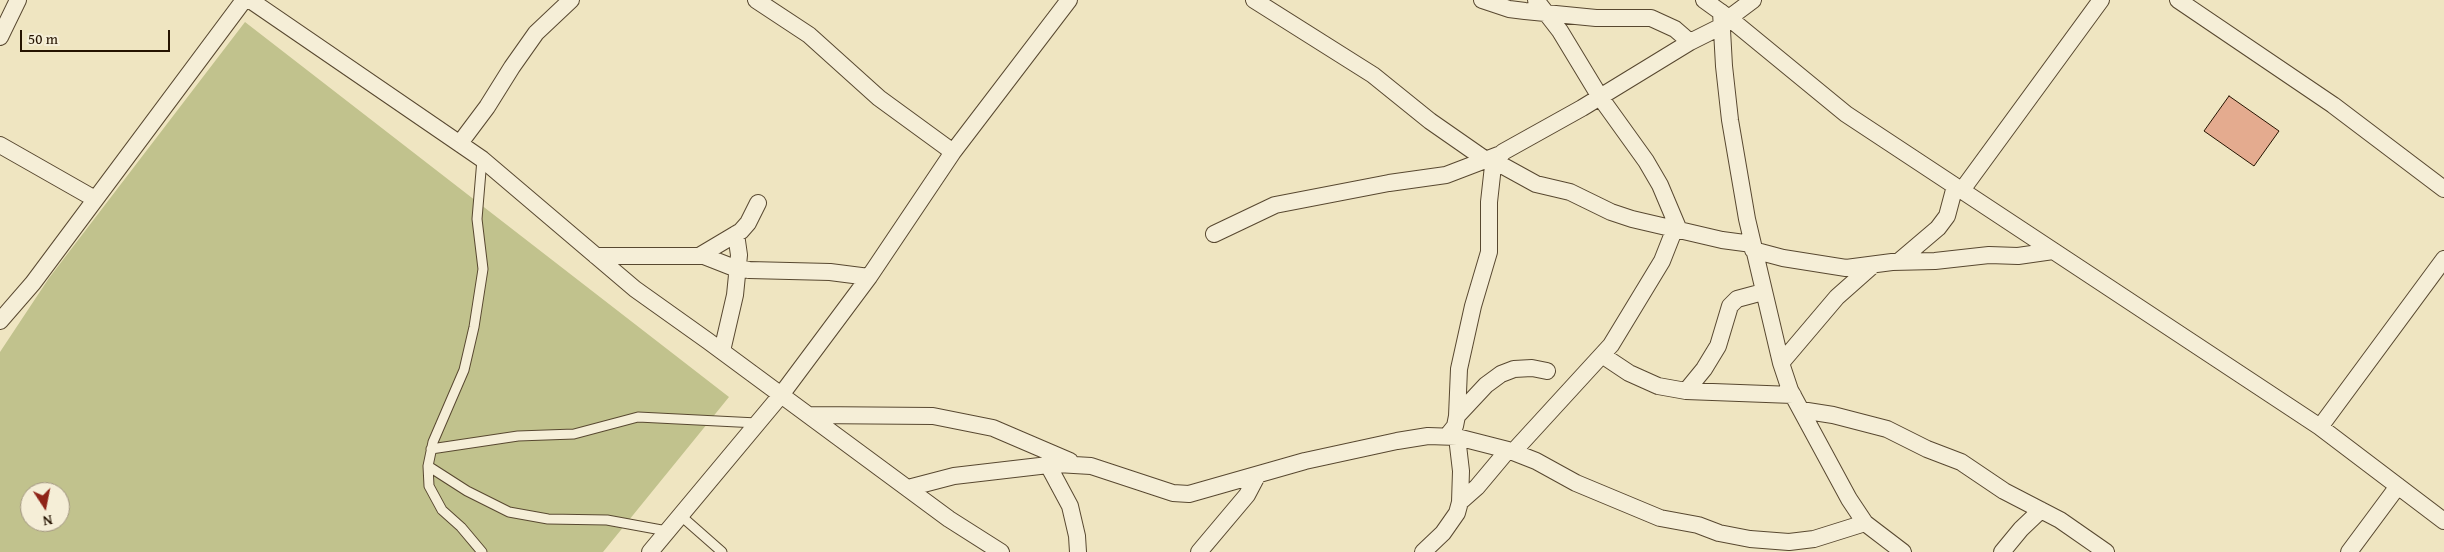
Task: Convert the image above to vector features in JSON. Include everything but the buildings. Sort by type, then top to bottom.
[{"type":"street","points":[[0,37],[18,0]]},
{"type":"street","points":[[3,313],[33,283],[244,0]]},
{"type":"street","points":[[250,0],[482,159],[635,289],[949,519],[1001,552]]},
{"type":"street","points":[[460,143],[487,107],[536,33],[571,0]]},
{"type":"street","points":[[756,0],[809,35],[879,98],[953,152]]},
{"type":"street","points":[[650,552],[781,395],[869,277],[953,152],[1069,0]]},
{"type":"street","points":[[1254,0],[1373,75],[1430,122],[1536,184],[1570,192],[1611,212],[1753,247],[1816,265],[1846,268],[1989,255],[2018,256],[2053,251]]},
{"type":"street","points":[[1482,0],[1509,9],[1596,18],[1651,18],[1668,25],[1690,42]]},
{"type":"street","points":[[1460,502],[1477,487],[1611,345],[1662,261],[1677,229],[1660,186],[1646,161],[1600,97],[1547,13],[1536,0]]},
{"type":"street","points":[[1704,0],[1724,19],[1846,114],[2320,427],[2444,521]]},
{"type":"street","points":[[1214,234],[1275,205],[1389,183],[1446,175],[1495,159],[1690,42],[1753,0]]},
{"type":"street","points":[[1898,262],[1938,228],[1946,216],[1958,188],[2101,0]]},
{"type":"street","points":[[2178,0],[2333,105],[2444,189]]},
{"type":"street","points":[[1724,19],[1730,120],[1753,247],[1781,363],[1793,394],[1825,457],[1865,523],[1903,552]]},
{"type":"street","points":[[0,145],[95,199]]},
{"type":"street","points":[[1423,552],[1443,533],[1457,513],[1460,502],[1462,472],[1452,436],[1457,416],[1459,369],[1472,306],[1489,252],[1489,185],[1495,159]]},
{"type":"street","points":[[699,256],[736,234],[748,223],[758,203]]},
{"type":"street","points":[[722,351],[734,295],[739,255],[736,234]]},
{"type":"street","points":[[596,256],[704,256],[737,268],[749,270],[830,272],[869,277]]},
{"type":"street","points":[[2320,427],[2444,259]]},
{"type":"street","points":[[1781,363],[1838,296],[1872,266]]},
{"type":"street","points":[[1686,391],[1704,369],[1718,346],[1730,306],[1737,299],[1763,292]]},
{"type":"street","points":[[1602,355],[1629,373],[1658,386],[1686,391],[1793,394]]},
{"type":"street","points":[[1457,416],[1486,385],[1500,374],[1514,368],[1547,371]]},
{"type":"street","points":[[1802,410],[1833,414],[1887,429],[1961,462],[2106,552]]},
{"type":"street","points":[[809,415],[933,416],[992,428],[1079,465]]},
{"type":"street","points":[[908,488],[954,476],[1048,465],[1079,465],[1091,466],[1173,493],[1189,494],[1305,461],[1397,441],[1428,436],[1452,436],[1511,451],[1536,461],[1600,494],[1660,518],[1698,526],[1719,533],[1750,539],[1789,542],[1814,539],[1865,523]]},
{"type":"street","points":[[1048,465],[1070,506],[1077,536],[1078,552]]},
{"type":"street","points":[[1200,552],[1247,495],[1257,476]]},
{"type":"street","points":[[2349,552],[2398,486]]},
{"type":"street","points":[[2002,552],[2041,510]]},
{"type":"lane","points":[[482,159],[477,219],[483,269],[474,327],[464,370],[431,449],[428,466],[429,486],[442,510],[482,552]]},
{"type":"lane","points":[[431,449],[518,436],[574,434],[638,417],[757,423]]},
{"type":"lane","points":[[428,466],[467,491],[509,512],[548,519],[607,520],[667,532]]},
{"type":"lane","points":[[680,515],[722,552]]},
{"type":"green space","points":[[245,22],[729,397],[603,552],[0,552],[0,352],[49,278]]}]
